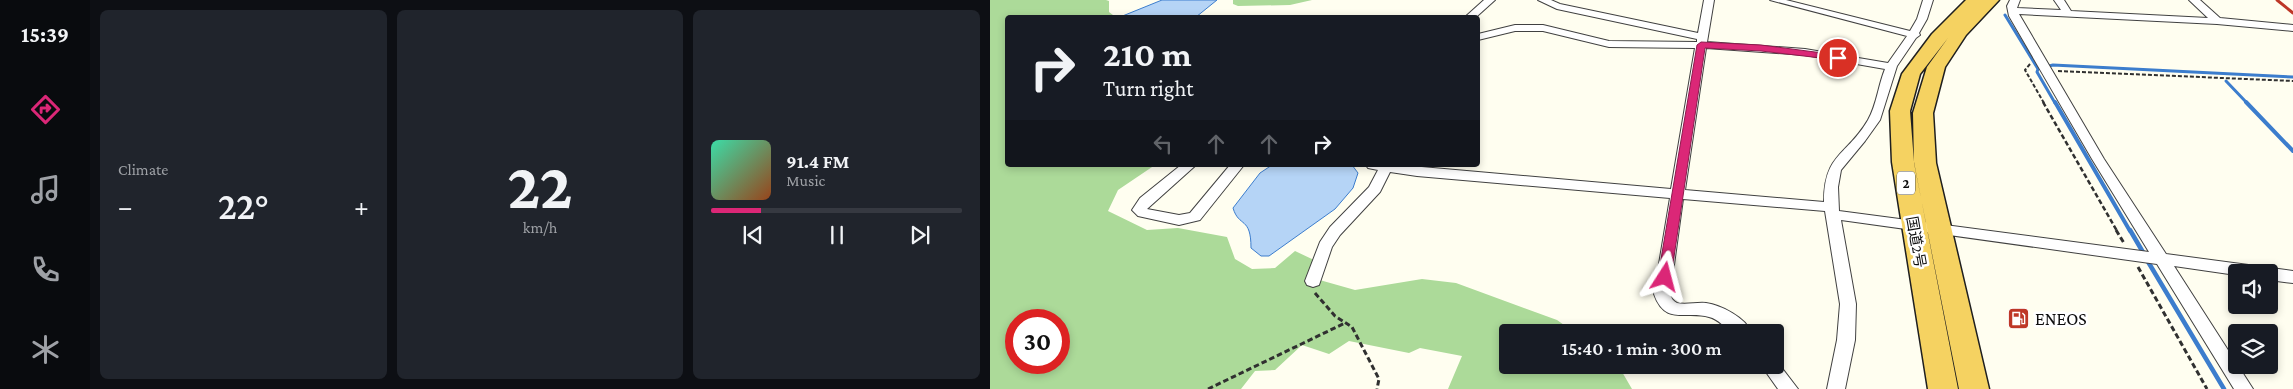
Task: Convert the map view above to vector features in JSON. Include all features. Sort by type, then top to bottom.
[{"type":"highway","name":"国道2号","points":[[1943,389],[1913,224],[1900,130],[1904,93],[1911,74],[1932,44],[1975,0]]},
{"type":"highway","name":"国道2号","points":[[1974,389],[1925,163],[1922,135],[1923,114],[1928,88],[1936,66],[1960,32],[1991,0]]},
{"type":"street","points":[[1472,15],[1490,0]]},
{"type":"street","points":[[1543,0],[1557,6],[1702,41],[1805,52],[1892,67]]},
{"type":"street","points":[[1542,28],[1557,6],[1568,0]]},
{"type":"street","points":[[1710,0],[1662,294],[1664,302],[1670,308],[1710,310],[1735,324]]},
{"type":"street","points":[[1776,0],[1915,35]]},
{"type":"street","points":[[1836,389],[1847,342],[1850,318],[1834,211],[1833,173],[1839,162],[1858,143],[1879,111],[1892,67],[1915,35],[1926,12],[1928,0]]},
{"type":"street","points":[[2015,0],[2012,11],[2045,69],[2160,259],[2244,389]]},
{"type":"street","points":[[2059,0],[2069,15]]},
{"type":"street","points":[[2194,0],[2217,21]]},
{"type":"street","points":[[2012,11],[2217,21],[2293,28]]},
{"type":"street","points":[[1480,37],[1515,28],[1542,28],[1609,44],[1702,41]]},
{"type":"street","points":[[1187,167],[1145,201],[1139,210],[1143,213],[1179,220],[1195,217],[1235,167]]},
{"type":"street","points":[[1313,281],[1325,246],[1335,232],[1375,189],[1384,167]]},
{"type":"street","points":[[1394,167],[1834,211],[1940,230],[2228,268]]},
{"type":"street","points":[[2278,275],[2293,277]]},
{"type":"street","points":[[1777,374],[1789,389]]},
{"type":"path","points":[[2031,64],[2025,70],[2133,256],[2207,389]]},
{"type":"path","points":[[2045,69],[2293,81]]},
{"type":"path","points":[[1313,281],[1311,288],[1335,316],[1352,327],[1379,380],[1377,389]]},
{"type":"path","points":[[1208,389],[1345,323]]},
{"type":"green space","points":[[990,0],[1106,0],[1109,1],[1109,12],[1113,15],[1005,15],[1005,167],[1152,167],[1118,190],[1108,211],[1147,230],[1178,228],[1227,237],[1235,259],[1252,269],[1275,268],[1295,251],[1314,260],[1309,277],[1355,290],[1422,279],[1456,283],[1557,320],[1563,324],[1499,324],[1499,374],[1623,374],[1632,389],[1448,389],[1462,356],[1420,348],[1409,353],[1349,341],[1329,354],[1302,345],[1275,370],[1255,371],[1241,389],[990,389]]},
{"type":"green space","points":[[1233,0],[1312,0],[1290,5],[1238,6],[1233,4]]},
{"type":"water","points":[[1162,0],[1217,0],[1198,15],[1125,15]]},
{"type":"water","points":[[1269,167],[1354,167],[1358,173],[1353,188],[1335,209],[1269,256],[1261,256],[1251,248],[1249,231],[1235,214],[1233,208],[1260,173]]},
{"type":"waterway","points":[[2005,15],[2038,69],[2037,72],[2055,103]]},
{"type":"waterway","points":[[2045,67],[2053,65],[2293,77]]},
{"type":"waterway","points":[[2226,81],[2247,103]]},
{"type":"waterway","points":[[2055,102],[2130,231]]},
{"type":"waterway","points":[[2246,102],[2293,151]]},
{"type":"waterway","points":[[2130,230],[2144,254]]},
{"type":"waterway","points":[[2147,260],[2224,389]]},
{"type":"railway","points":[[2277,0],[2293,13]]},
{"type":"place","name":"ENEOS","points":[[2019,319]]},
{"type":"route","points":[[1665,277],[1701,45],[1805,52],[1838,58]]}]
